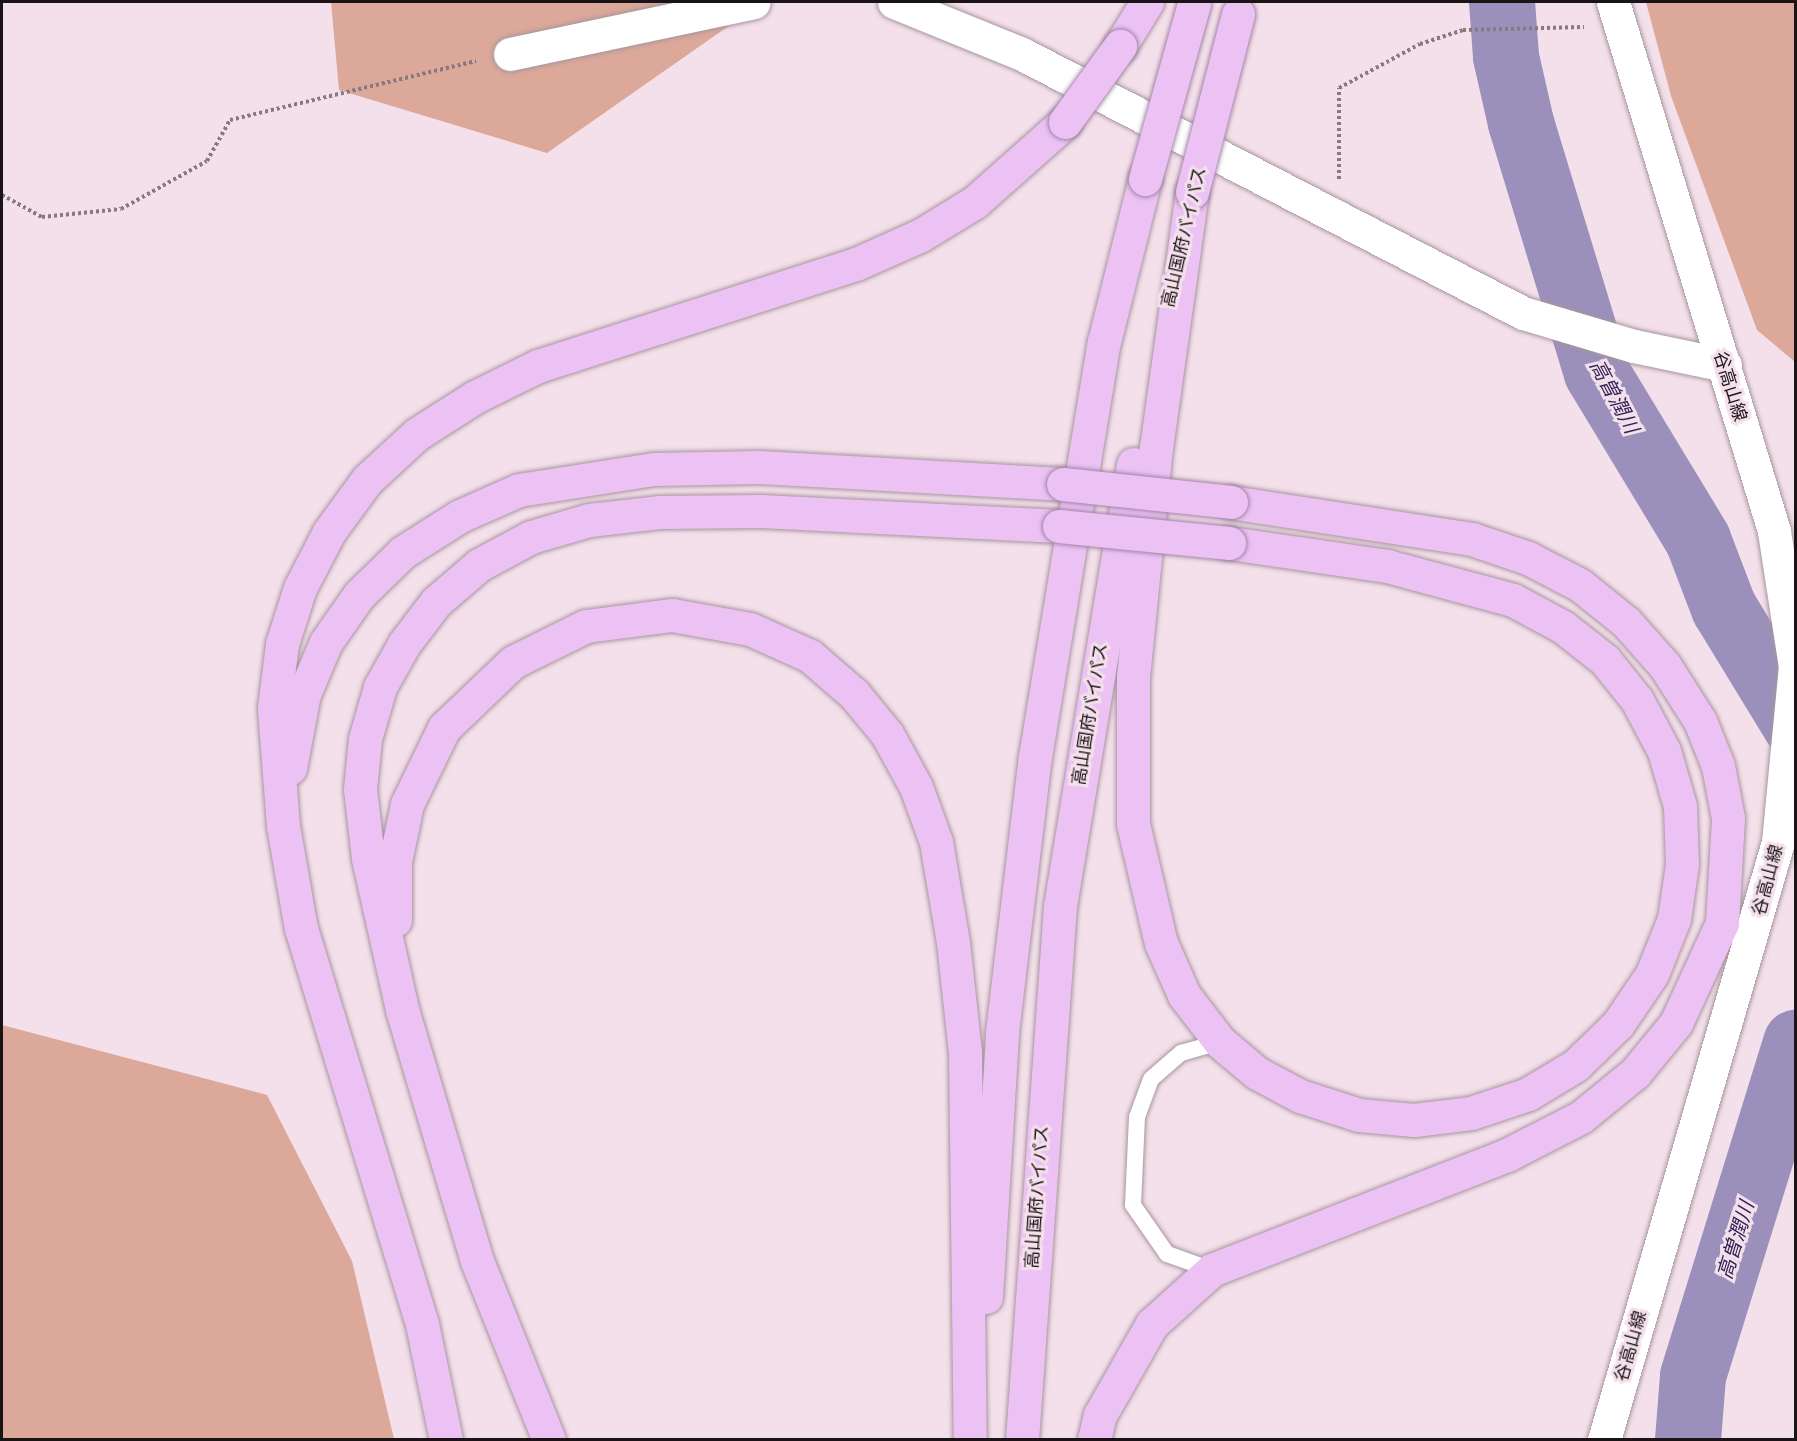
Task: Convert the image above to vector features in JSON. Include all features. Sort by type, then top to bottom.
[{"type":"highway","points":[[446,1440],[422,1324],[301,929],[283,826],[274,708],[282,644],[300,588],[328,532],[367,480],[417,434],[538,366],[856,264],[921,235],[983,196],[1065,122],[1120,46],[1147,2]]},
{"type":"highway","points":[[977,1440],[1002,1032],[1035,757],[1104,342],[1145,179],[1194,2]]},
{"type":"highway","name":"高山国府バイパス","points":[[1022,1440],[1060,906],[1088,710],[1147,392],[1192,192],[1240,8]]},
{"type":"highway","points":[[549,1440],[477,1261],[402,1009],[368,858],[360,789],[365,739],[380,687],[404,644],[436,602],[479,565],[543,534],[589,520],[659,512],[857,513],[1059,526],[1229,543],[1452,580],[1513,600],[1563,627],[1605,660],[1637,700],[1664,751],[1680,806],[1682,864],[1674,919],[1652,974],[1610,1032],[1575,1065],[1528,1094],[1471,1113],[1414,1120],[1359,1116],[1300,1096],[1257,1073],[1220,1042],[1184,995],[1143,886],[1132,824],[1130,754],[1156,447],[1192,192]]},
{"type":"highway","points":[[283,826],[304,694],[333,632],[359,596],[403,552],[460,516],[519,490],[652,469],[759,467],[1064,484],[1231,502],[1472,539],[1528,558],[1580,585],[1626,622],[1665,666],[1700,721],[1718,766],[1728,818],[1728,872],[1722,923],[1676,1023],[1635,1072],[1581,1117],[1507,1155],[1212,1270],[1152,1324],[1100,1415],[1094,1440]]},
{"type":"highway","points":[[402,1009],[395,862],[407,804],[444,728],[513,662],[586,626],[672,615],[750,629],[810,656],[854,694],[887,734],[916,787],[936,842],[965,1053],[970,1440]]},
{"type":"main road","points":[[510,54],[754,2]]},
{"type":"main road","points":[[894,2],[1022,54],[1339,222],[1523,313],[1634,346],[1725,365]]},
{"type":"main road","name":"谷高山線","points":[[1604,1440],[1778,842],[1790,754],[1795,667],[1774,531],[1725,365],[1613,18]]},
{"type":"lane","points":[[1212,1270],[1167,1254],[1133,1205],[1137,1117],[1151,1079],[1182,1053],[1220,1042]]},
{"type":"path","points":[[1339,222],[1339,88],[1420,44],[1464,30],[1613,18]]},
{"type":"path","points":[[2,195],[42,218],[121,209],[207,161],[230,120],[510,54]]},
{"type":"shaded area","points":[[331,2],[763,2],[547,153],[339,90]]},
{"type":"shaded area","points":[[1646,2],[1795,2],[1795,362],[1757,330],[1671,96]]},
{"type":"shaded area","points":[[2,1025],[267,1095],[352,1261],[394,1439],[2,1439]]},
{"type":"waterway","name":"高曽潤川","points":[[1502,2],[1506,57],[1521,123],[1597,373],[1698,540],[1724,608],[1796,726]]},
{"type":"waterway","name":"高曽潤川","points":[[1688,1440],[1693,1376],[1796,1043]]}]
